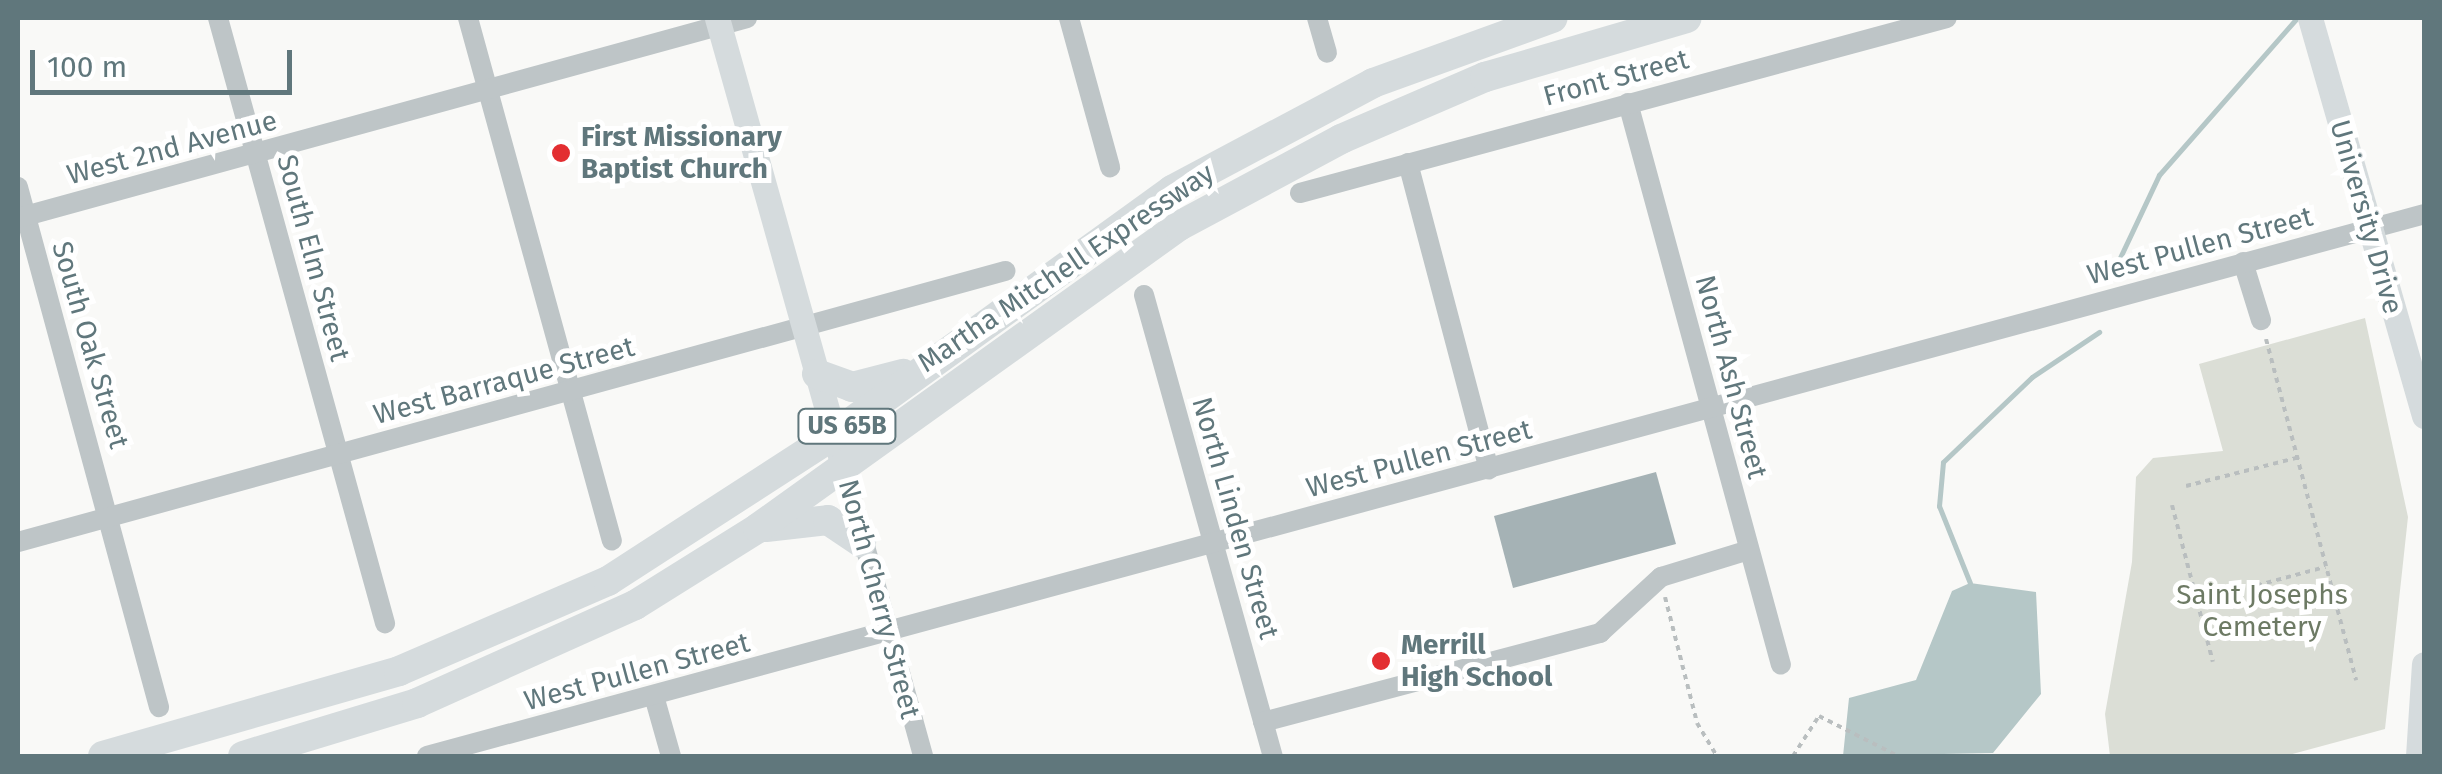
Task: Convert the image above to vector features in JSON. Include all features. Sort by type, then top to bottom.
[{"type":"highway","name":"Martha Mitchell Expressway","points":[[103,756],[362,683],[528,620],[678,540],[835,434],[916,370],[1258,140],[1417,64],[1553,18]]},
{"type":"highway","name":"Martha Mitchell Expressway","points":[[243,756],[417,702],[560,644],[758,528],[1251,185],[1485,77],[1687,18]]},
{"type":"highway","points":[[817,374],[852,388],[916,370]]},
{"type":"highway","points":[[758,528],[828,520],[861,542]]},
{"type":"main road","name":"North Cherry Street","points":[[718,21],[843,467]]},
{"type":"main road","name":"University Drive","points":[[2312,26],[2424,416]]},
{"type":"main road","points":[[2418,756],[2424,664]]},
{"type":"street","name":"South Elm Street","points":[[218,18],[384,624]]},
{"type":"street","points":[[468,18],[612,541]]},
{"type":"street","name":"West 2nd Avenue","points":[[22,217],[718,21],[746,18]]},
{"type":"street","points":[[1069,18],[1110,168]]},
{"type":"street","points":[[1317,18],[1327,53]]},
{"type":"street","name":"Front Street","points":[[1300,194],[1947,18]]},
{"type":"street","name":"North Ash Street","points":[[1628,103],[1780,665]]},
{"type":"street","points":[[1408,163],[1490,468]]},
{"type":"street","name":"South Oak Street","points":[[18,187],[22,217],[109,517],[159,708]]},
{"type":"street","name":"West Pullen Street","points":[[426,756],[2424,214]]},
{"type":"street","points":[[2243,262],[2261,320]]},
{"type":"street","name":"West Barraque Street","points":[[18,542],[1005,271]]},
{"type":"street","name":"North Linden Street","points":[[1144,295],[1272,756]]},
{"type":"street","name":"North Cherry Street","points":[[843,467],[885,631],[923,756]]},
{"type":"street","points":[[1263,722],[1600,633],[1661,578],[1749,550]]},
{"type":"street","points":[[654,696],[670,756]]},
{"type":"path","points":[[2261,320],[2356,680]]},
{"type":"path","points":[[2186,486],[2296,458]]},
{"type":"path","points":[[2172,505],[2213,662]]},
{"type":"path","points":[[2197,602],[2325,567]]},
{"type":"path","points":[[1661,578],[1698,723],[1718,756]]},
{"type":"path","points":[[1794,756],[1819,716],[1898,756]]},
{"type":"green space","name":"Saint Josephs Cemetery","points":[[2365,318],[2408,517],[2385,729],[2285,756],[2110,756],[2105,714],[2132,562],[2136,477],[2153,458],[2223,451],[2199,364]]},
{"type":"shaded area","points":[[1970,583],[2036,592],[2041,694],[1993,753],[1843,756],[1849,698],[1916,680],[1952,591]]},
{"type":"building","points":[[1656,472],[1676,544],[1513,588],[1494,516]]},
{"type":"waterway","points":[[2116,266],[2159,175],[2297,18]]},
{"type":"waterway","points":[[1970,583],[1939,506],[1943,462],[2032,377],[2099,332]]},
{"type":"place","name":"First Missionary Baptist Church","points":[[561,153]]},
{"type":"place","name":"Merrill High School","points":[[1381,661]]}]
